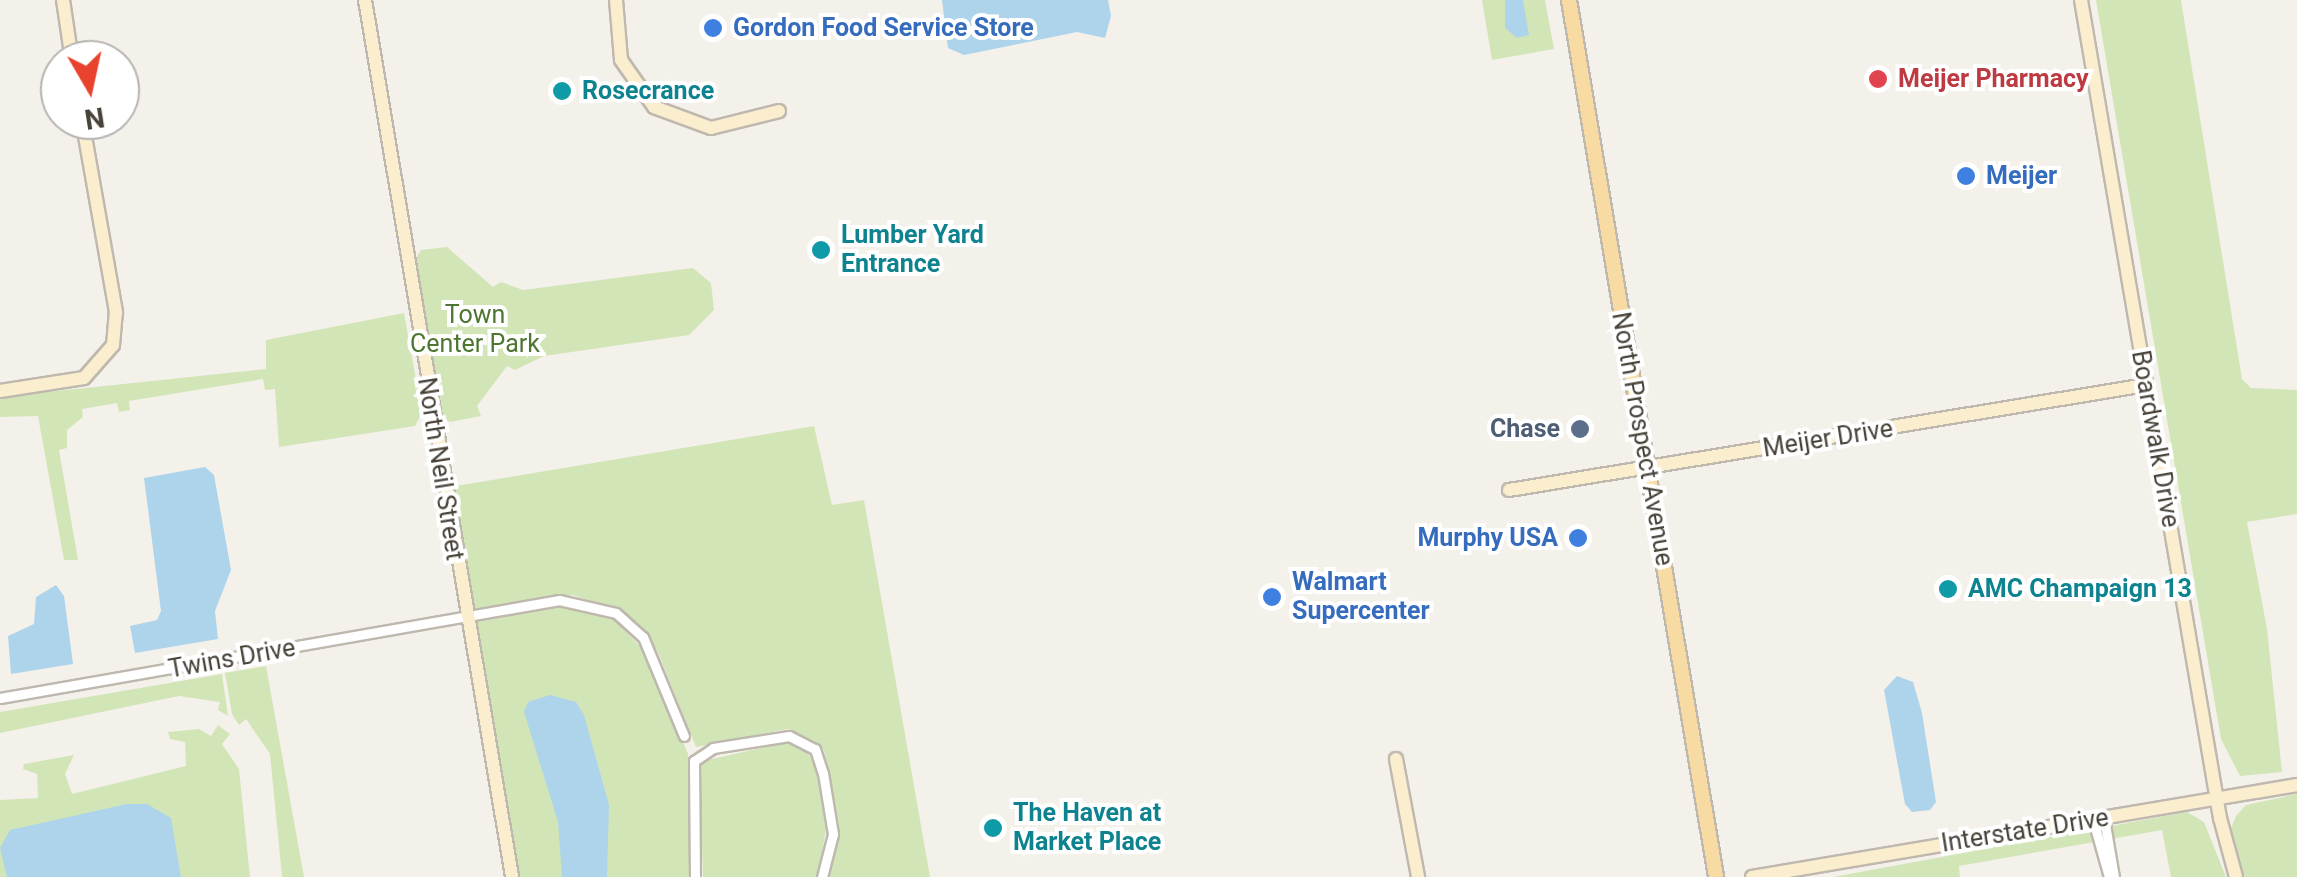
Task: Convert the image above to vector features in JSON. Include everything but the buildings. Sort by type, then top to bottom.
[{"type":"main road","name":"North Prospect Avenue","points":[[1569,0],[1716,877]]},
{"type":"street","points":[[62,0],[69,40]]},
{"type":"street","name":"North Neil Street","points":[[366,0],[464,620],[512,877]]},
{"type":"street","points":[[616,0],[622,60],[654,107],[711,128],[779,111]]},
{"type":"street","name":"Boardwalk Drive","points":[[2081,0],[2216,799],[2236,877]]},
{"type":"street","points":[[0,391],[84,378],[113,345],[116,312],[86,140]]},
{"type":"street","name":"Meijer Drive","points":[[1509,490],[2146,385]]},
{"type":"street","name":"Twins Drive","points":[[0,698],[464,620],[559,600],[616,613],[654,653],[684,736]]},
{"type":"street","points":[[696,877],[692,768],[698,756],[790,736],[815,749],[833,826],[822,877]]},
{"type":"street","points":[[1396,759],[1418,877]]},
{"type":"street","name":"Interstate Drive","points":[[1752,877],[2297,785]]},
{"type":"street","points":[[2099,819],[2112,877]]},
{"type":"green space","points":[[1482,0],[1545,0],[1554,49],[1492,60]]},
{"type":"green space","points":[[2096,0],[2181,0],[2242,379],[2251,388],[2297,390],[2297,514],[2247,522],[2267,629],[2282,772],[2240,776],[2221,739]]},
{"type":"green space","name":"Town Center Park","points":[[447,247],[493,287],[501,282],[523,290],[693,268],[711,283],[714,310],[689,335],[544,356],[515,370],[507,366],[477,406],[481,416],[450,422],[440,415],[415,260],[421,250]]},
{"type":"green space","points":[[404,313],[422,413],[415,426],[279,447],[275,389],[265,390],[263,379],[129,401],[130,410],[119,412],[117,403],[82,409],[83,417],[67,430],[67,448],[59,450],[78,560],[64,560],[38,416],[0,417],[0,397],[266,369],[266,340]]},
{"type":"green space","points":[[814,426],[832,505],[864,500],[930,877],[828,877],[839,825],[824,750],[787,729],[696,747],[657,650],[620,611],[573,595],[473,610],[450,487]]},
{"type":"green space","points":[[563,604],[611,617],[648,654],[688,754],[690,877],[520,877],[473,620]]},
{"type":"green space","points":[[266,666],[304,877],[282,877],[270,754],[246,719],[239,725],[232,714],[225,673]]},
{"type":"green space","points":[[222,674],[228,716],[218,710],[220,702],[179,696],[0,733],[0,712]]},
{"type":"green space","points":[[218,725],[230,734],[222,744],[239,769],[250,877],[0,877],[0,800],[38,798],[37,774],[23,769],[24,764],[74,755],[65,774],[72,794],[186,766],[185,742],[170,739],[168,732],[199,729],[211,736]]},
{"type":"green space","points":[[787,742],[803,747],[817,767],[826,829],[818,877],[703,877],[699,762]]},
{"type":"green space","points":[[2297,794],[2297,877],[2242,877],[2231,828],[2236,816],[2246,805]]},
{"type":"green space","points":[[2187,812],[2204,822],[2226,877],[2171,877],[2162,830],[1959,866],[1960,877],[1833,877]]},
{"type":"water","points":[[942,0],[1108,0],[1111,16],[1105,38],[1077,32],[964,55],[948,48]]},
{"type":"water","points":[[1505,0],[1523,0],[1529,35],[1517,38],[1505,28]]},
{"type":"water","points":[[205,467],[214,475],[231,570],[215,611],[218,639],[135,653],[130,626],[157,620],[161,611],[144,478]]},
{"type":"water","points":[[56,585],[64,596],[73,664],[11,674],[8,636],[34,624],[36,597]]},
{"type":"water","points":[[1897,676],[1913,682],[1922,713],[1936,802],[1930,810],[1912,812],[1905,804],[1884,690]]},
{"type":"water","points":[[550,695],[576,702],[584,715],[609,805],[607,877],[562,877],[558,822],[524,712],[528,702]]},
{"type":"water","points":[[127,804],[147,804],[171,818],[181,877],[7,877],[0,848],[10,830]]},
{"type":"place","name":"Gordon Food Service Store","points":[[713,28]]},
{"type":"place","name":"Meijer Pharmacy","points":[[1878,79]]},
{"type":"place","name":"Rosecrance","points":[[562,91]]},
{"type":"place","name":"Meijer","points":[[1966,176]]},
{"type":"place","name":"Lumber Yard Entrance","points":[[821,250]]},
{"type":"place","name":"Chase","points":[[1580,429]]},
{"type":"place","name":"Murphy USA","points":[[1578,538]]},
{"type":"place","name":"AMC Champaign 13","points":[[1948,589]]},
{"type":"place","name":"Walmart Supercenter","points":[[1272,597]]},
{"type":"place","name":"The Haven at Market Place","points":[[993,828]]}]
